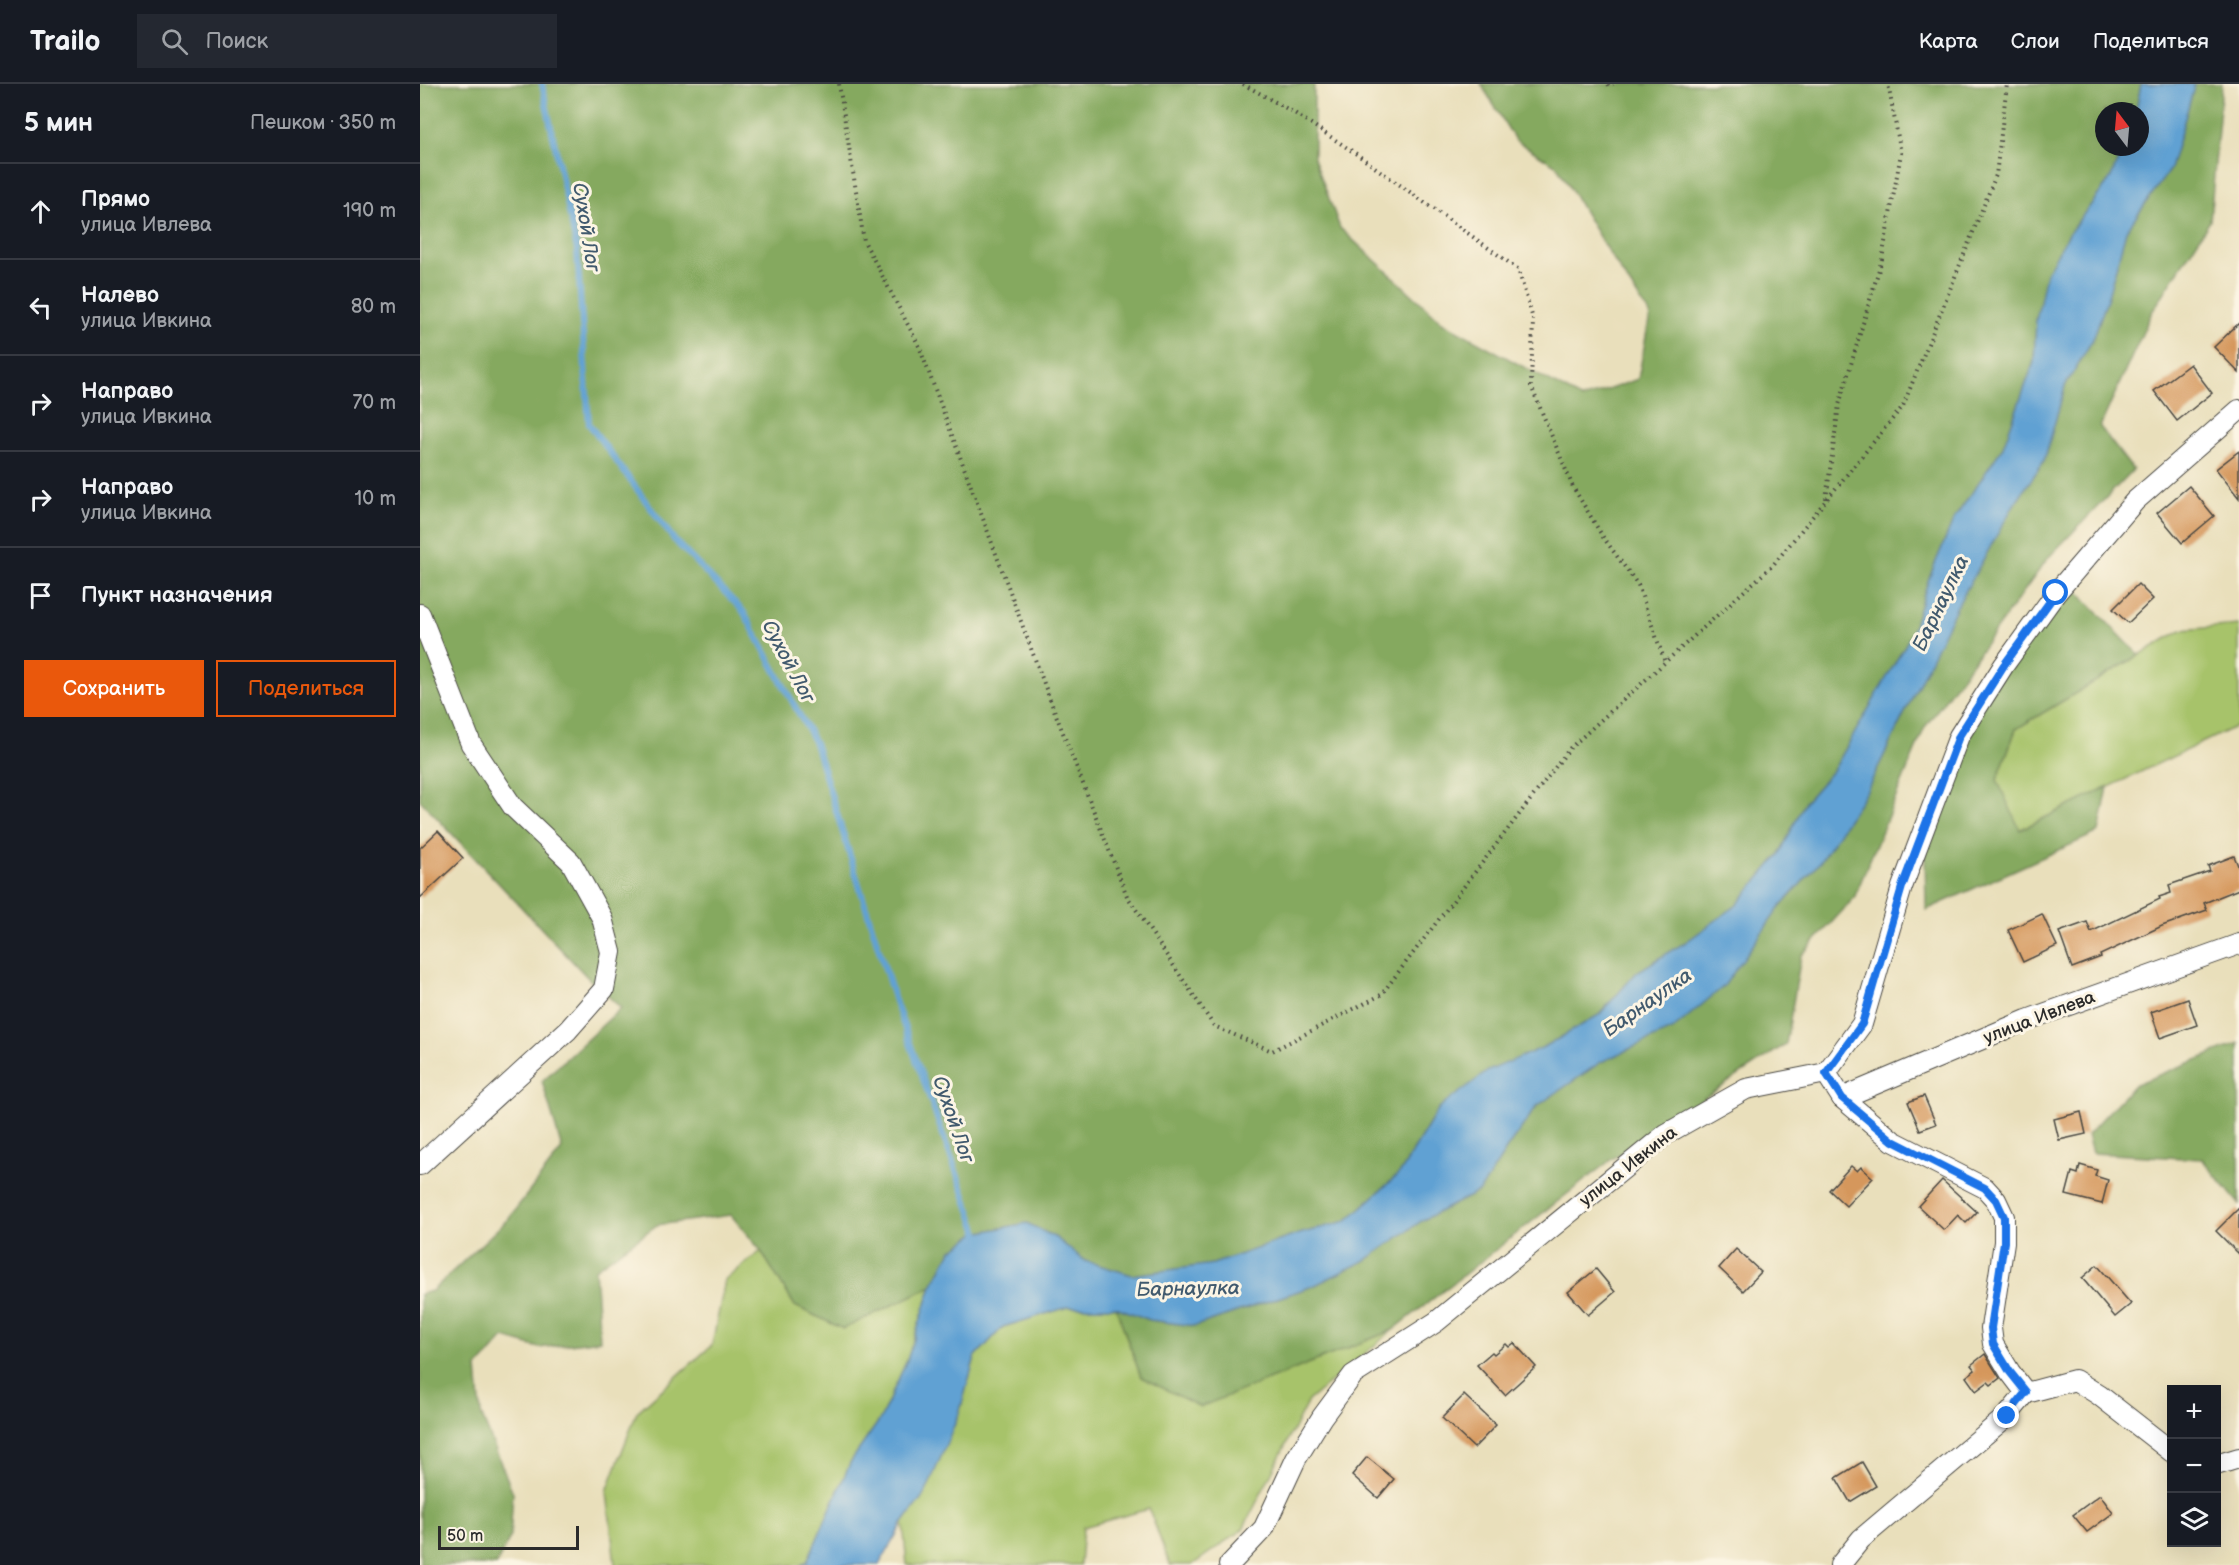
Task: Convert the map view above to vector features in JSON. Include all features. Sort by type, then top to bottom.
[{"type":"street","points":[[2026,1392],[2010,1372],[1993,1344],[1991,1328],[2004,1242],[2004,1217],[1996,1200],[1985,1188],[1893,1141],[1842,1098],[1826,1073],[1862,1024],[1902,887],[1959,736],[2004,665],[2056,593],[2135,501],[2239,410]]},
{"type":"street","points":[[420,614],[471,744],[513,807],[571,862],[602,918],[611,952],[604,988],[568,1030],[420,1165]]},
{"type":"street","name":"улица Ивлева","points":[[1842,1098],[2027,1020],[2239,944]]},
{"type":"street","name":"улица Ивкина","points":[[1229,1565],[1264,1528],[1296,1458],[1353,1375],[1436,1322],[1666,1134],[1746,1089],[1826,1073]]},
{"type":"street","points":[[1840,1565],[1861,1539],[2007,1416],[2026,1392],[2075,1380],[2099,1395],[2167,1448]]},
{"type":"street","points":[[2221,1464],[2239,1458]]},
{"type":"path","points":[[838,84],[864,241],[919,346],[1049,697],[1127,896],[1214,1026],[1272,1051],[1381,994],[1570,748],[1773,565],[1904,406],[1996,175],[2007,84]]},
{"type":"path","points":[[1243,84],[1293,112],[1355,153],[1518,269],[1533,319],[1531,386],[1573,487],[1604,537],[1638,585],[1665,662]]},
{"type":"path","points":[[1608,84],[1610,86],[1613,84]]},
{"type":"path","points":[[1826,501],[1839,405],[1882,259],[1901,153],[1888,84]]},
{"type":"green space","points":[[420,84],[1314,84],[1314,158],[1340,228],[1442,322],[1582,399],[1638,379],[1650,315],[1607,250],[1557,166],[1515,140],[1481,84],[2141,84],[2138,102],[2095,102],[2095,156],[2120,156],[2109,181],[2070,232],[2036,321],[2034,362],[2003,447],[1954,519],[1929,578],[1911,635],[1834,769],[1805,802],[1779,855],[1737,905],[1686,942],[1637,972],[1599,1015],[1439,1108],[1400,1173],[1346,1221],[1299,1234],[1213,1264],[1132,1275],[1085,1261],[1056,1238],[1027,1223],[976,1233],[951,1251],[932,1286],[843,1329],[795,1306],[761,1251],[731,1215],[657,1225],[595,1269],[600,1340],[539,1348],[504,1338],[477,1368],[481,1414],[513,1493],[510,1538],[496,1565],[420,1565],[420,1294],[432,1291],[508,1219],[562,1149],[542,1081],[621,1008],[589,979],[420,800]]},
{"type":"green space","points":[[2195,84],[2222,84],[2210,221],[2152,312],[2100,427],[2133,470],[2048,558],[1925,727],[1854,898],[1801,956],[1786,1044],[1612,1159],[1393,1330],[1200,1407],[1141,1377],[1116,1307],[1150,1320],[1195,1326],[1313,1286],[1366,1260],[1423,1220],[1480,1191],[1537,1106],[1601,1062],[1673,1029],[1820,862],[1866,792],[1956,608],[2015,503],[2044,461],[2065,386],[2093,339],[2107,300],[2126,231],[2170,169]]},
{"type":"green space","points":[[2067,581],[2139,655],[2016,729],[1997,780],[2020,830],[2108,787],[2099,832],[1926,910],[1925,851],[1968,722]]},
{"type":"green space","points":[[2239,625],[2239,725],[2019,830],[1997,780],[2016,729],[2181,630]]},
{"type":"green space","points":[[2239,1043],[2239,1204],[2202,1159],[2092,1153],[2087,1135],[2134,1085]]},
{"type":"green space","points":[[761,1251],[795,1306],[843,1329],[932,1286],[907,1360],[881,1418],[851,1461],[807,1562],[801,1565],[615,1565],[607,1491],[637,1412],[712,1345],[725,1280]]},
{"type":"green space","points":[[1068,1307],[1116,1307],[1141,1377],[1200,1406],[1393,1330],[1308,1401],[1243,1529],[1192,1565],[1170,1565],[1149,1509],[1083,1527],[1080,1565],[907,1565],[903,1523],[926,1492],[959,1414],[975,1357],[1003,1327]]},
{"type":"water","name":"Барнаулка","points":[[2141,84],[2195,84],[2170,169],[2126,231],[2107,300],[2093,339],[2065,386],[2044,461],[2015,503],[1956,608],[1866,792],[1820,862],[1780,907],[1724,986],[1673,1029],[1601,1062],[1537,1106],[1480,1191],[1423,1220],[1366,1260],[1313,1286],[1195,1326],[1150,1320],[1116,1307],[1068,1307],[1003,1327],[975,1357],[959,1414],[926,1492],[903,1523],[879,1565],[801,1565],[807,1562],[851,1461],[881,1418],[907,1360],[932,1286],[951,1251],[976,1233],[1027,1223],[1056,1238],[1085,1261],[1132,1275],[1213,1264],[1299,1234],[1346,1221],[1400,1173],[1439,1108],[1488,1071],[1546,1046],[1599,1015],[1637,972],[1686,942],[1737,905],[1779,855],[1805,802],[1834,769],[1911,635],[1929,578],[1954,519],[2003,447],[2034,362],[2036,321],[2046,273],[2070,232],[2109,181],[2120,156],[2149,156],[2149,102],[2138,102]]},
{"type":"building","points":[[2239,323],[2239,373],[2214,347]]},
{"type":"building","points":[[2190,364],[2212,393],[2177,421],[2154,391]]},
{"type":"building","points":[[2239,451],[2239,498],[2216,469]]},
{"type":"building","points":[[2189,486],[2214,516],[2182,543],[2157,513]]},
{"type":"building","points":[[2138,584],[2153,599],[2128,623],[2113,609]]},
{"type":"building","points":[[438,831],[463,858],[420,898],[420,848]]},
{"type":"building","points":[[2234,856],[2239,868],[2239,889],[2204,903],[2207,910],[2162,926],[2100,955],[2101,957],[2072,968],[2059,932],[2087,922],[2091,932],[2171,893],[2169,885],[2210,871],[2208,866]]},
{"type":"building","points":[[2042,914],[2057,946],[2023,962],[2008,930]]},
{"type":"building","points":[[2188,999],[2197,1025],[2160,1038],[2151,1012]]},
{"type":"building","points":[[1924,1096],[1936,1124],[1920,1130],[1908,1102]]},
{"type":"building","points":[[2081,1112],[2086,1134],[2059,1140],[2054,1119]]},
{"type":"building","points":[[2080,1165],[2097,1170],[2095,1176],[2108,1180],[2102,1204],[2066,1195],[2072,1172],[2078,1174]]},
{"type":"building","points":[[1851,1166],[1857,1171],[1861,1167],[1873,1178],[1846,1206],[1829,1190]]},
{"type":"building","points":[[1942,1180],[1977,1212],[1966,1223],[1958,1215],[1944,1230],[1918,1206]]},
{"type":"building","points":[[2239,1208],[2239,1254],[2216,1231]]},
{"type":"building","points":[[1736,1249],[1761,1272],[1743,1291],[1719,1268]]},
{"type":"building","points":[[2097,1265],[2131,1304],[2115,1317],[2082,1278]]},
{"type":"building","points":[[1596,1269],[1615,1292],[1588,1315],[1568,1292]]},
{"type":"building","points":[[1514,1343],[1536,1367],[1505,1395],[1477,1365],[1492,1352],[1494,1354],[1506,1344],[1509,1347]]},
{"type":"building","points":[[1985,1354],[2000,1378],[1991,1385],[1988,1382],[1976,1391],[1966,1377],[1975,1370],[1971,1365]]},
{"type":"building","points":[[1464,1395],[1496,1425],[1474,1448],[1442,1418]]},
{"type":"building","points":[[1367,1457],[1394,1479],[1378,1498],[1352,1475]]},
{"type":"building","points":[[1862,1462],[1876,1486],[1850,1502],[1836,1478]]},
{"type":"building","points":[[2100,1495],[2113,1513],[2087,1532],[2073,1515]]},
{"type":"waterway","name":"Сухой Лог","points":[[542,84],[577,250],[589,424],[675,541],[743,611],[815,743],[896,1004],[980,1238]]},
{"type":"route","points":[[2007,1416],[2026,1392],[2010,1372],[1993,1344],[1991,1328],[2004,1242],[2004,1217],[1996,1200],[1985,1188],[1893,1141],[1842,1098],[1826,1073],[1862,1024],[1902,887],[1959,736],[2004,665],[2056,593]]}]
